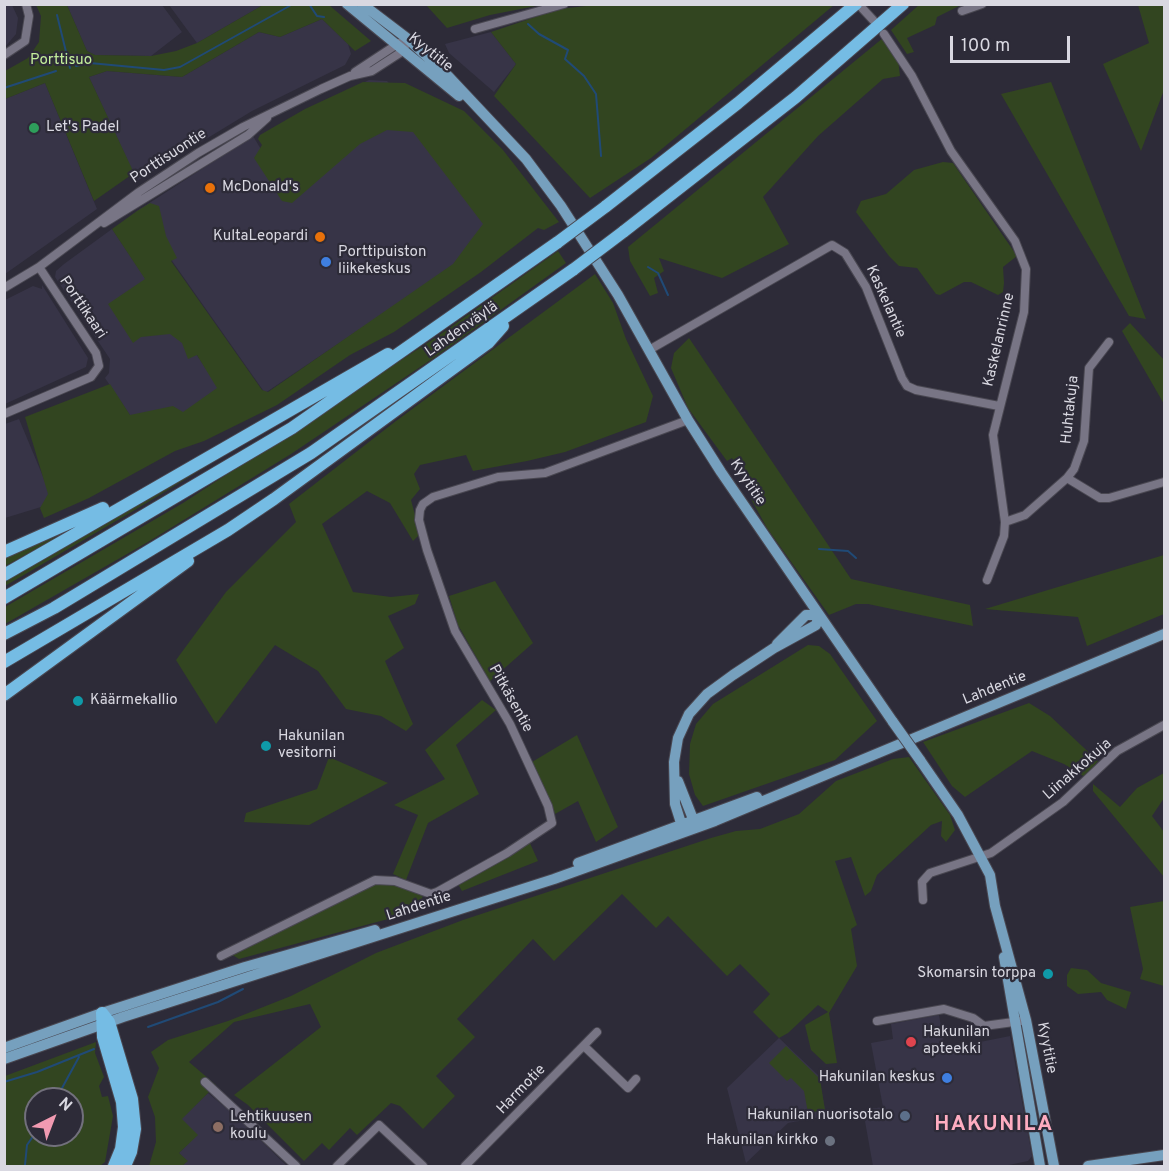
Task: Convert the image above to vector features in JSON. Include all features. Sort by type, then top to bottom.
[{"type":"highway","name":"Lahdenväylä","points":[[4,634],[54,609],[311,453],[518,309],[623,232],[788,103],[903,4]]},
{"type":"highway","name":"Lahdenväylä","points":[[4,598],[292,428],[558,242],[859,6]]},
{"type":"highway","points":[[4,695],[479,349],[518,309]]},
{"type":"highway","points":[[4,574],[380,357],[432,331]]},
{"type":"highway","points":[[4,552],[167,479]]},
{"type":"highway","points":[[4,662],[228,530]]},
{"type":"highway","points":[[104,1020],[122,1102],[124,1127],[121,1149],[114,1167]]},
{"type":"highway","points":[[104,1020],[132,1099],[135,1129],[131,1152],[125,1167]]},
{"type":"main road","name":"Kyytitie","points":[[347,4],[494,124]]},
{"type":"main road","name":"Kyytitie","points":[[362,4],[408,39],[526,159],[584,239],[688,420],[819,615],[958,815],[980,856],[985,884],[995,906],[1003,937],[1004,960],[1021,1021],[1054,1167]]},
{"type":"main road","points":[[676,777],[693,819],[685,827],[675,804],[675,752],[689,714],[707,694],[774,648],[806,615],[819,615]]},
{"type":"main road","name":"Lahdentie","points":[[4,1059],[245,967],[454,907],[685,827],[837,769],[1164,634]]},
{"type":"main road","name":"Lahdentie","points":[[693,819],[837,769]]},
{"type":"main road","name":"Lahdentie","points":[[4,1048],[104,1020]]},
{"type":"main road","name":"Kyytitie","points":[[1021,1021],[1040,1167]]},
{"type":"main road","points":[[1088,1167],[1164,1155]]},
{"type":"street","points":[[4,55],[25,40],[29,16],[26,4]]},
{"type":"street","points":[[475,29],[564,4]]},
{"type":"street","points":[[962,10],[982,4]]},
{"type":"street","points":[[859,6],[874,21]]},
{"type":"street","name":"Kaskelanrinne","points":[[884,34],[912,76],[951,151],[1015,241],[1026,269],[1024,312],[999,406],[993,447],[1005,522],[1001,550],[987,580]]},
{"type":"street","name":"Porttisuontie","points":[[4,288],[39,267],[140,192],[198,153],[243,127],[350,76],[372,71],[408,39]]},
{"type":"street","name":"Kaskelantie","points":[[649,350],[832,245],[846,253],[867,288],[902,378],[908,386],[916,390],[999,406]]},
{"type":"street","name":"Porttikaari","points":[[4,414],[91,377],[99,366],[96,352],[39,267]]},
{"type":"street","name":"Huhtakuja","points":[[1005,522],[1024,515],[1067,478],[1084,441],[1089,368],[1109,342]]},
{"type":"street","name":"Pitkäsentie","points":[[221,956],[375,880],[395,881],[430,894],[437,892],[507,853],[552,823],[548,806],[510,724],[455,631],[427,550],[419,520],[420,510],[423,504],[433,498],[498,477],[546,473],[688,420]]},
{"type":"street","points":[[1067,478],[1100,498],[1109,498],[1164,482]]},
{"type":"street","name":"Liinakkokuja","points":[[923,900],[922,882],[930,873],[991,853],[1063,802],[1117,752],[1164,725]]},
{"type":"street","points":[[877,1021],[944,1009],[973,1018],[984,1026],[1021,1021]]},
{"type":"street","name":"Harmotie","points":[[465,1167],[597,1032]]},
{"type":"street","points":[[584,1046],[628,1088],[636,1079]]},
{"type":"street","points":[[205,1082],[296,1167]]},
{"type":"street","points":[[337,1167],[379,1125],[423,1167]]},
{"type":"shaded area","points":[[4,5],[12,5],[18,18],[16,34],[5,47]]},
{"type":"shaded area","points":[[67,5],[162,5],[182,32],[151,56],[95,55],[87,51]]},
{"type":"shaded area","points":[[169,5],[263,5],[197,43]]},
{"type":"shaded area","points":[[322,19],[348,44],[351,54],[345,65],[252,111],[137,181],[89,77],[107,71],[182,77],[259,32],[280,37]]},
{"type":"shaded area","points":[[491,32],[516,64],[494,92],[449,53],[445,44]]},
{"type":"shaded area","points":[[369,80],[387,81],[517,214],[458,263],[265,393],[137,211],[253,136],[286,191],[328,100]]},
{"type":"shaded area","points":[[45,83],[97,209],[5,274],[5,99]]},
{"type":"shaded area","points":[[112,229],[227,400],[156,454],[105,378],[109,373],[110,359],[55,277],[56,271],[64,264]]},
{"type":"shaded area","points":[[42,285],[88,358],[86,367],[5,404],[5,300],[33,286],[42,289]]},
{"type":"shaded area","points":[[19,419],[54,503],[5,518],[5,424]]},
{"type":"shaded area","name":"Hakunilan keskus","points":[[939,1015],[945,1049],[1010,1036],[1032,1156],[1028,1161],[1004,1166],[873,1166],[863,1110],[883,1107],[871,1043],[893,1039],[891,1024]]},
{"type":"shaded area","points":[[779,1038],[819,1076],[826,1116],[788,1123],[746,1163],[727,1088]]},
{"type":"shaded area","name":"Lehtikuusen koulu","points":[[208,1093],[238,1118],[287,1166],[182,1166],[187,1161],[179,1153],[197,1135],[181,1119]]},
{"type":"green space","points":[[920,4],[961,5],[937,17],[935,25],[907,38],[914,52],[907,54],[891,30]]},
{"type":"green space","name":"Porttisuo","points":[[36,5],[67,5],[87,51],[95,55],[151,56],[176,51],[197,43],[263,5],[329,5],[371,41],[355,51],[322,19],[280,37],[259,32],[182,77],[107,71],[89,77],[134,173],[94,201],[45,83],[5,99],[5,71],[28,58],[39,42],[41,16]]},
{"type":"green space","points":[[426,5],[541,5],[490,15],[447,28]]},
{"type":"green space","points":[[595,5],[834,5],[651,158],[590,198],[494,96],[516,64],[491,32],[559,9]]},
{"type":"green space","points":[[1138,5],[1164,5],[1164,90],[1141,151],[1103,64],[1149,43]]},
{"type":"green space","points":[[883,38],[898,59],[900,76],[883,79],[818,136],[763,197],[789,244],[722,278],[659,258],[664,271],[654,278],[658,293],[650,296],[630,261],[628,247]]},
{"type":"green space","points":[[363,82],[405,83],[464,111],[503,150],[559,222],[544,230],[538,228],[481,272],[394,332],[350,355],[277,405],[204,441],[175,451],[89,498],[44,518],[40,508],[48,494],[25,417],[110,384],[130,415],[173,406],[183,412],[217,388],[197,355],[188,359],[182,343],[170,334],[141,337],[133,343],[108,304],[145,279],[112,229],[137,211],[150,203],[159,206],[166,236],[177,258],[171,261],[262,390],[268,392],[453,264],[483,224],[413,132],[387,130],[360,144],[292,203],[282,201],[254,158],[262,145],[258,139],[260,135],[305,109]]},
{"type":"green space","points":[[1051,82],[1146,319],[1129,316],[1001,94]]},
{"type":"green space","points":[[943,162],[953,163],[1017,256],[1003,267],[1003,292],[998,295],[971,282],[964,282],[940,295],[936,294],[917,268],[899,266],[889,256],[856,212],[861,201],[886,194],[914,170]]},
{"type":"green space","points":[[558,251],[566,263],[438,355],[291,454],[148,542],[5,624],[5,607],[183,503],[438,336]]},
{"type":"green space","points":[[595,274],[613,303],[626,339],[653,396],[646,422],[565,452],[527,461],[473,471],[466,455],[420,465],[414,474],[420,489],[411,500],[420,534],[413,541],[390,503],[367,491],[322,524],[353,592],[391,597],[419,594],[415,604],[388,616],[404,648],[385,661],[413,724],[406,731],[381,716],[346,709],[318,671],[275,645],[216,724],[176,660],[226,592],[296,522],[289,504],[396,421]]},
{"type":"green space","points":[[1130,323],[1164,360],[1164,404],[1122,331]]},
{"type":"green space","points":[[689,338],[851,579],[970,605],[973,626],[868,604],[856,604],[829,615],[767,528],[751,499],[756,495],[732,458],[727,461],[688,408],[671,368],[674,353]]},
{"type":"green space","points":[[214,462],[133,511],[5,586],[5,580]]},
{"type":"green space","points":[[63,534],[5,566],[5,557]]},
{"type":"green space","points":[[1164,555],[1164,614],[1087,646],[1078,617],[985,609]]},
{"type":"green space","points":[[495,581],[533,643],[490,681],[458,625],[449,596]]},
{"type":"green space","points":[[808,645],[819,646],[830,654],[877,721],[835,760],[703,806],[695,795],[689,774],[690,744],[696,724],[713,704]]},
{"type":"green space","points":[[482,700],[496,710],[456,745],[479,794],[428,823],[406,880],[393,874],[418,815],[394,805],[445,779],[425,750]]},
{"type":"green space","points":[[1029,703],[1050,716],[1098,761],[1085,777],[1064,764],[1032,751],[965,797],[952,786],[923,742]]},
{"type":"green space","points":[[577,735],[618,827],[596,842],[578,801],[555,814],[532,762]]},
{"type":"green space","points":[[329,757],[388,783],[309,825],[244,822],[246,813],[317,789]]},
{"type":"green space","points":[[909,757],[950,815],[955,830],[946,842],[941,836],[942,821],[931,825],[877,875],[871,891],[865,896],[851,857],[835,861],[857,925],[851,929],[857,966],[829,1013],[837,1063],[826,1064],[811,1050],[805,1025],[828,1012],[818,1005],[788,1033],[779,1038],[753,1012],[770,994],[740,964],[727,976],[668,916],[656,928],[622,894],[554,961],[533,939],[457,1019],[475,1037],[436,1076],[455,1096],[423,1129],[400,1106],[391,1103],[357,1135],[350,1128],[329,1150],[322,1143],[304,1161],[248,1105],[234,1095],[321,1027],[310,1004],[234,1022],[189,1062],[216,1085],[182,1119],[198,1135],[179,1153],[188,1161],[182,1166],[149,1166],[156,1142],[155,1117],[148,1097],[159,1068],[151,1052],[168,1040],[228,1021],[291,996],[376,953],[463,920],[711,838],[736,831],[760,829],[799,814],[836,781],[893,759]]},
{"type":"green space","points":[[1164,773],[1164,798],[1152,816],[1164,832],[1164,877],[1093,791],[1093,784],[1120,807],[1137,788]]},
{"type":"green space","points":[[529,841],[538,861],[462,891],[458,884]]},
{"type":"green space","points":[[376,883],[390,883],[423,895],[418,911],[239,959],[231,954]]},
{"type":"green space","points":[[1164,901],[1164,986],[1140,979],[1143,969],[1130,907]]},
{"type":"green space","points":[[1071,968],[1087,970],[1101,983],[1131,992],[1126,1009],[1107,1000],[1101,992],[1078,994],[1067,986],[1067,975]]},
{"type":"green space","points":[[96,1042],[95,1053],[104,1077],[99,1086],[102,1097],[108,1096],[113,1116],[105,1162],[100,1166],[5,1166],[5,1076]]},
{"type":"green space","points":[[786,1046],[820,1079],[825,1110],[808,1113],[804,1091],[791,1078],[787,1081],[769,1063]]},
{"type":"waterway","points":[[76,66],[90,63],[164,70],[180,67],[293,4]]},
{"type":"waterway","points":[[309,4],[317,16],[324,17]]},
{"type":"waterway","points":[[57,15],[70,68]]},
{"type":"waterway","points":[[528,24],[539,34],[568,50],[565,59],[584,76],[596,94],[601,156]]},
{"type":"waterway","points":[[4,88],[56,71]]},
{"type":"waterway","points":[[648,267],[658,273],[668,295]]},
{"type":"waterway","points":[[819,549],[848,551],[856,558]]},
{"type":"waterway","points":[[148,1027],[218,1002],[243,989]]},
{"type":"waterway","points":[[4,1082],[37,1072],[94,1049]]},
{"type":"waterway","points":[[63,1087],[79,1057]]},
{"type":"waterway","points":[[25,1165],[27,1147]]},
{"type":"place","name":"Let's Padel","points":[[34,128]]},
{"type":"place","name":"McDonald's","points":[[210,188]]},
{"type":"place","name":"KultaLeopardi","points":[[320,237]]},
{"type":"place","name":"Porttipuiston liikekeskus","points":[[326,262]]},
{"type":"place","name":"Käärmekallio","points":[[78,701]]},
{"type":"place","name":"Hakunilan vesitorni","points":[[266,746]]},
{"type":"place","name":"Skomarsin torppa","points":[[1048,974]]},
{"type":"place","name":"Hakunilan apteekki","points":[[911,1042]]},
{"type":"place","name":"Hakunilan keskus","points":[[947,1078]]},
{"type":"place","name":"Hakunilan nuorisotalo","points":[[905,1116]]},
{"type":"place","name":"Lehtikuusen koulu","points":[[218,1127]]},
{"type":"place","name":"Hakunilan kirkko","points":[[830,1141]]},
{"type":"district","name":"HAKUNILA","points":[[994,1126]]}]
